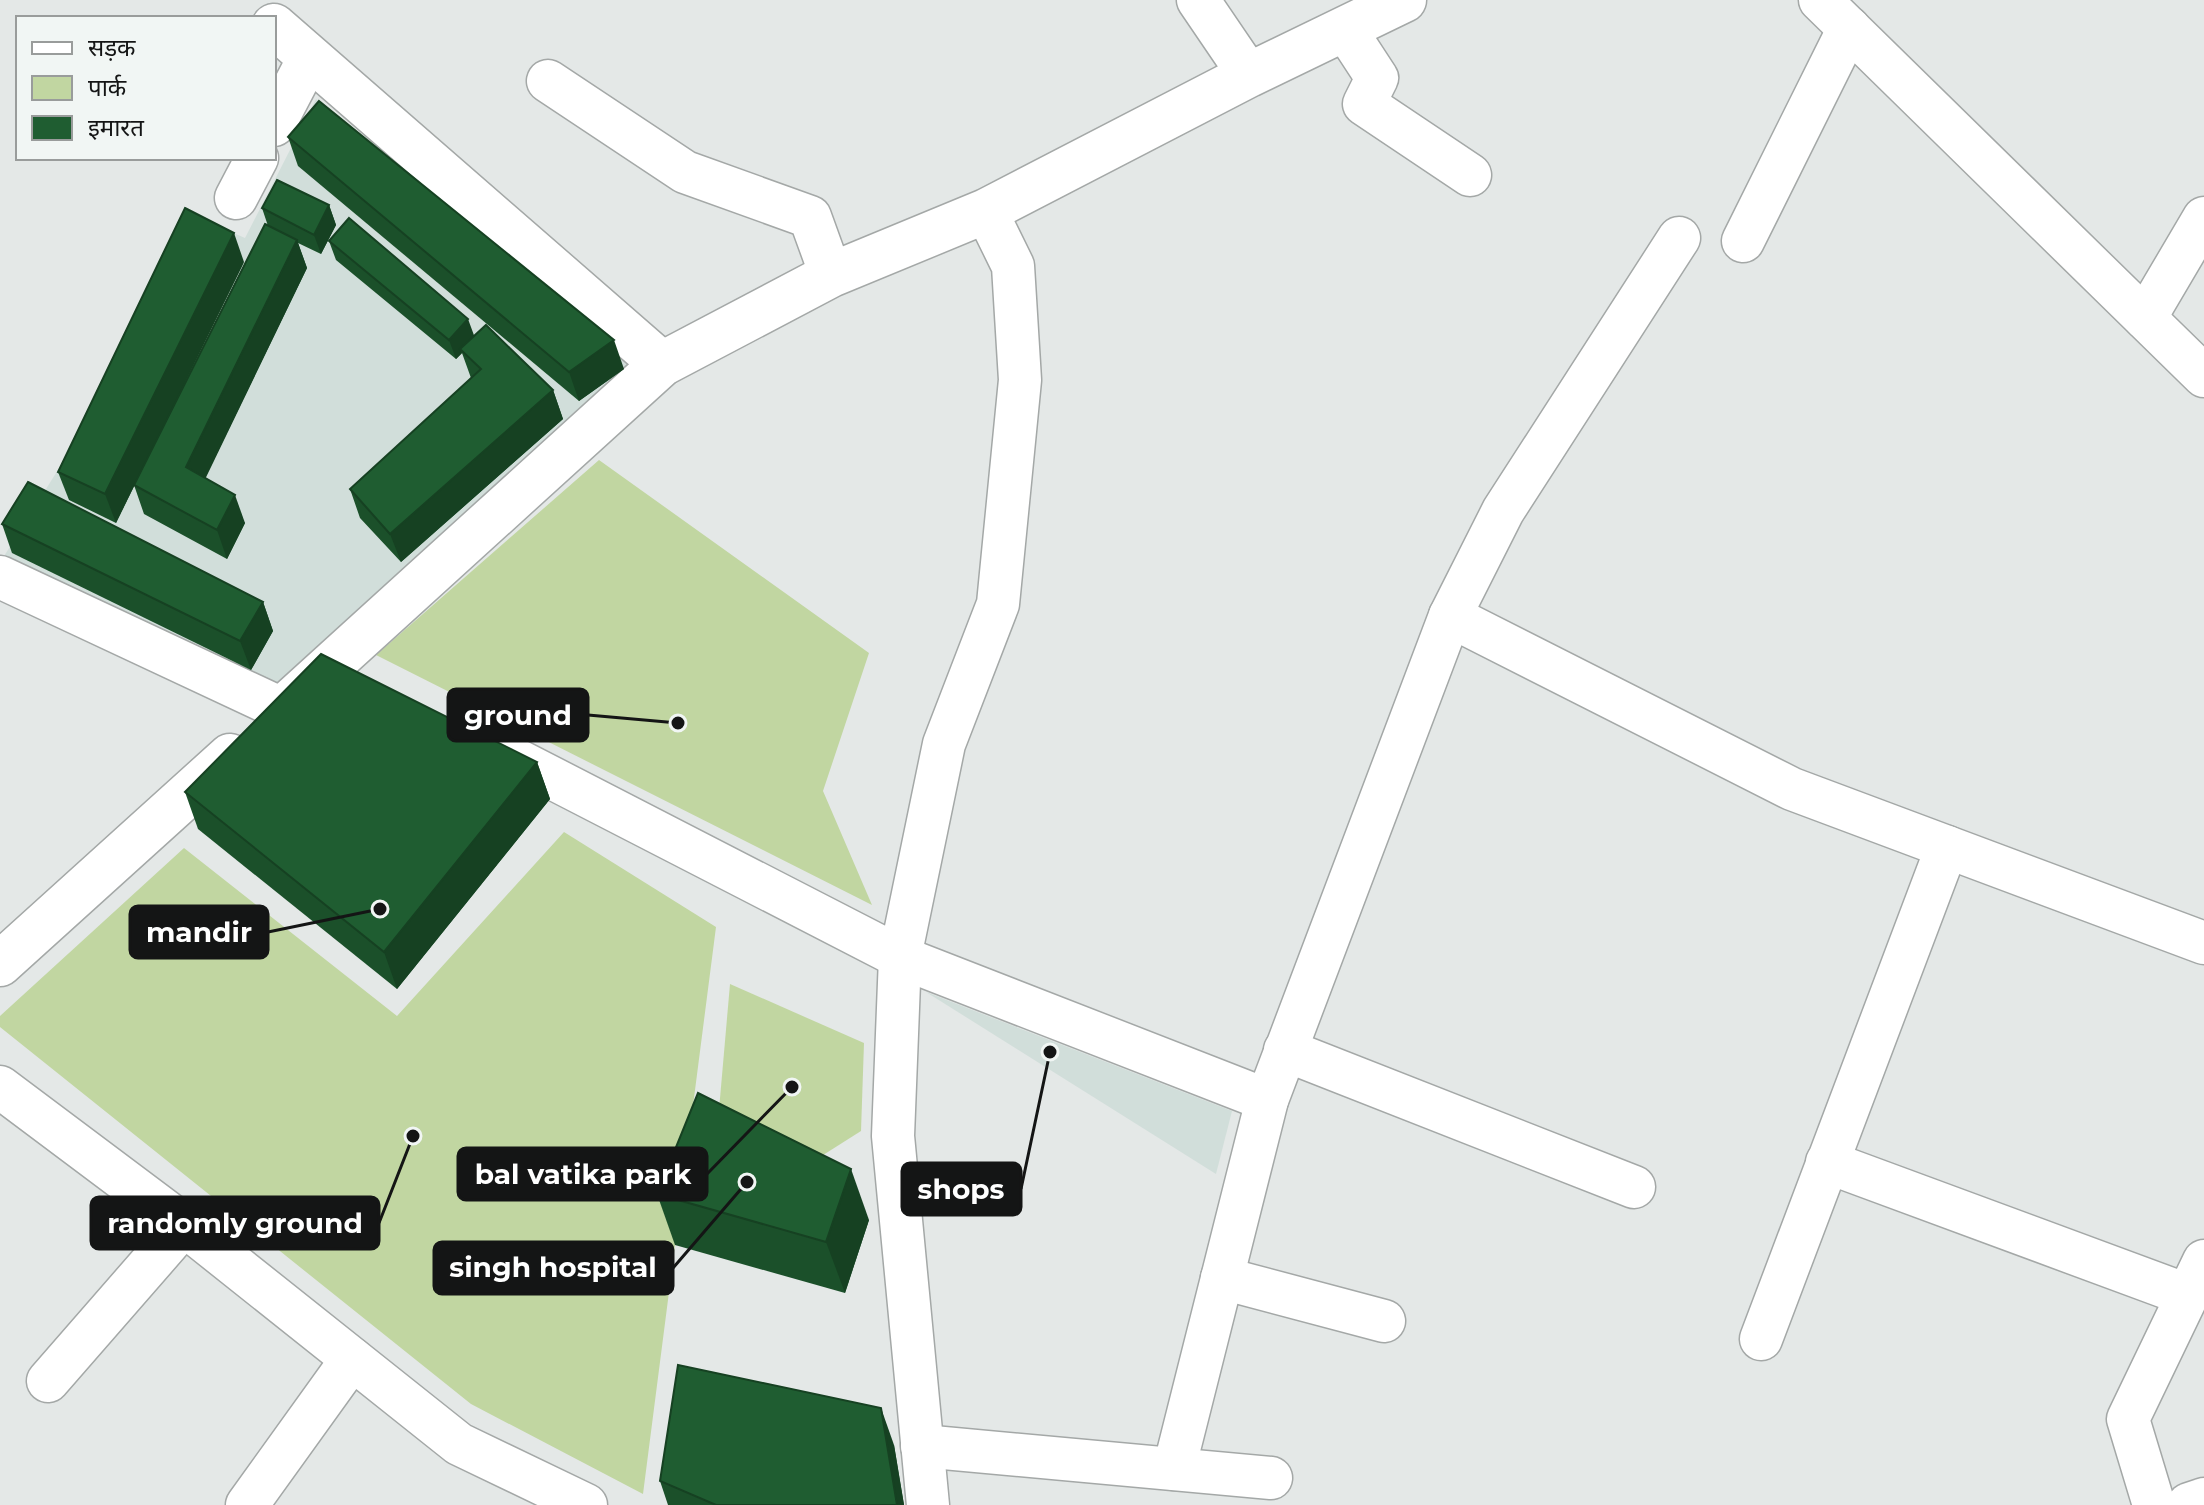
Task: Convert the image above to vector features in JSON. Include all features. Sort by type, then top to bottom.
[{"type":"street","points":[[249,0],[264,16]]},
{"type":"street","points":[[1198,0],[1249,75]]},
{"type":"street","points":[[0,964],[662,364],[831,275],[986,211],[1249,75],[1404,0]]},
{"type":"street","points":[[1743,241],[1835,14],[2204,376]]},
{"type":"street","points":[[276,28],[662,364]]},
{"type":"street","points":[[1345,29],[1377,78],[1364,104],[1470,175]]},
{"type":"street","points":[[276,121],[309,58]]},
{"type":"street","points":[[548,81],[685,172],[810,217],[831,275]]},
{"type":"street","points":[[236,198],[256,160]]},
{"type":"street","points":[[928,1505],[893,1136],[900,957],[944,744],[998,604],[1020,380],[1013,266],[986,211]]},
{"type":"street","points":[[2145,318],[2204,218]]},
{"type":"street","points":[[1174,1469],[1267,1100],[1450,616],[1503,511],[1679,238]]},
{"type":"street","points":[[0,577],[282,709]]},
{"type":"street","points":[[1450,616],[1792,789],[2204,943]]},
{"type":"street","points":[[332,664],[374,686]]},
{"type":"street","points":[[458,730],[900,957],[1267,1100]]},
{"type":"street","points":[[1761,1339],[1947,847]]},
{"type":"street","points":[[1285,1050],[1634,1187]]},
{"type":"street","points":[[0,1087],[184,1225],[459,1444],[586,1505]]},
{"type":"street","points":[[1827,1162],[2196,1278],[2128,1419],[2154,1505]]},
{"type":"street","points":[[48,1381],[184,1225]]},
{"type":"street","points":[[1222,1278],[1384,1321]]},
{"type":"street","points":[[247,1505],[352,1359]]},
{"type":"street","points":[[922,1446],[1271,1478]]},
{"type":"street","points":[[2189,1505],[2204,1500]]},
{"type":"shaded area","points":[[316,99],[639,367],[273,692],[1,561],[86,425],[192,215],[245,238]]},
{"type":"shaded area","points":[[926,992],[1232,1111],[1216,1174]]},
{"type":"green space","points":[[599,460],[869,653],[823,791],[872,905],[376,655]]},
{"type":"green space","points":[[564,832],[716,927],[643,1494],[471,1404],[0,1027],[0,1016],[184,848],[397,1016]]},
{"type":"green space","points":[[730,984],[864,1043],[861,1131],[790,1176],[716,1144]]},
{"type":"building","points":[[319,101],[614,340],[569,372],[288,137]]},
{"type":"building","points":[[277,180],[329,205],[314,235],[262,208]]},
{"type":"building","points":[[185,208],[234,233],[105,494],[58,472]]},
{"type":"building","points":[[349,218],[468,319],[449,340],[329,241]]},
{"type":"building","points":[[265,224],[297,240],[186,467],[235,495],[217,530],[134,485]]},
{"type":"building","points":[[486,325],[553,390],[390,534],[350,489],[481,369],[460,349]]},
{"type":"building","points":[[28,482],[263,602],[240,641],[2,524]]},
{"type":"building","points":[[321,654],[537,762],[384,952],[185,792]]},
{"type":"building","points":[[698,1093],[851,1169],[826,1242],[657,1194]]},
{"type":"building","points":[[678,1365],[881,1408],[897,1505],[716,1505],[660,1481]]},
{"type":"place","name":"ground","points":[[678,723]]},
{"type":"place","name":"mandir","points":[[380,909]]},
{"type":"place","name":"shops","points":[[1050,1052]]},
{"type":"place","name":"bal vatika park","points":[[792,1087]]},
{"type":"place","name":"randomly ground","points":[[413,1136]]},
{"type":"place","name":"singh hospital","points":[[747,1182]]}]
